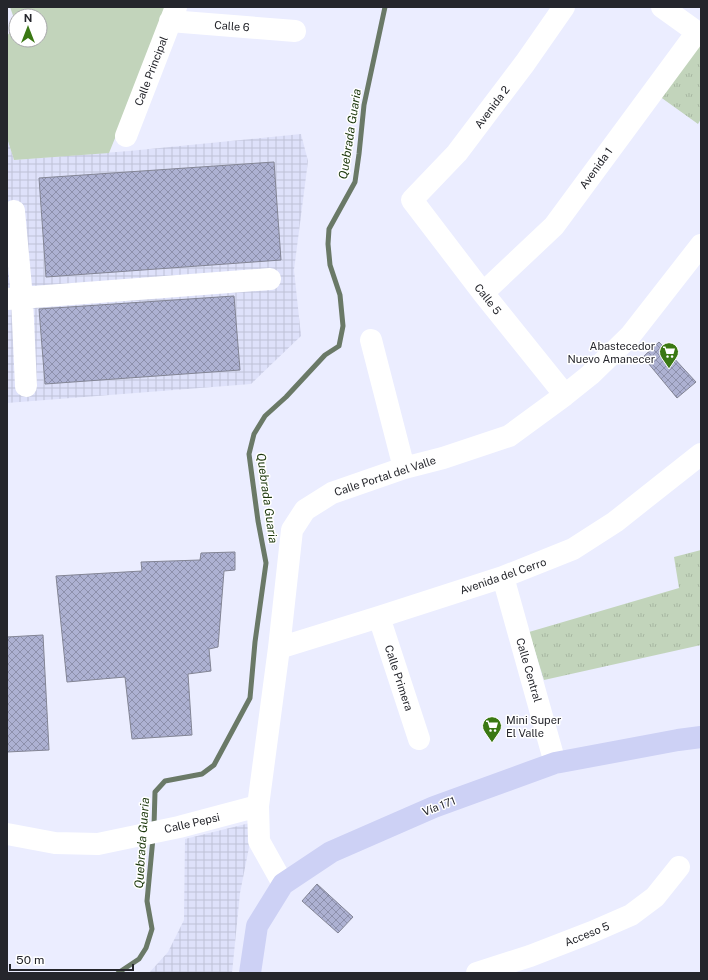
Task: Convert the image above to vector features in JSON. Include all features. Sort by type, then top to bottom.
[{"type":"main road","name":"Vía 171","points":[[250,973],[257,926],[283,884],[331,852],[434,807],[555,763],[701,737]]},
{"type":"street","name":"Avenida 2","points":[[412,200],[457,153],[525,63],[564,7]]},
{"type":"street","points":[[662,7],[699,34]]},
{"type":"street","name":"Calle 6","points":[[173,14],[295,31]]},
{"type":"street","name":"Calle Principal","points":[[126,136],[173,14]]},
{"type":"street","name":"Avenida 1","points":[[483,293],[554,226],[699,34]]},
{"type":"street","name":"Calle 5","points":[[412,200],[483,293],[565,395]]},
{"type":"street","points":[[14,210],[14,298],[26,386]]},
{"type":"street","name":"Calle Portal del Valle","points":[[283,884],[259,842],[258,806],[279,648],[292,530],[304,510],[332,493],[404,468],[443,458],[509,436],[590,375],[630,336],[701,245]]},
{"type":"street","points":[[14,298],[270,279]]},
{"type":"street","points":[[370,340],[404,468]]},
{"type":"street","name":"Avenida del Cerro","points":[[279,648],[502,577],[573,550],[615,522],[701,454]]},
{"type":"street","name":"Calle Central","points":[[502,577],[555,763]]},
{"type":"street","name":"Calle Primera","points":[[379,617],[419,739]]},
{"type":"street","name":"Calle Pepsi","points":[[7,834],[55,843],[98,844],[179,827],[258,806]]},
{"type":"street","name":"Acceso 5","points":[[477,973],[530,956],[631,915],[655,897],[679,867]]},
{"type":"shaded area","points":[[301,134],[308,161],[294,270],[301,336],[251,384],[7,403],[7,138],[14,160],[129,151]]},
{"type":"shaded area","points":[[254,822],[240,893],[232,973],[149,973],[168,952],[184,920],[185,839]]},
{"type":"green space","points":[[168,7],[109,153],[14,160],[7,138],[7,36],[8,35],[8,48],[48,48],[48,8],[10,8]]},
{"type":"green space","points":[[701,42],[701,119],[698,124],[659,96]]},
{"type":"green space","points":[[701,550],[701,645],[544,680],[529,632],[679,588],[674,557]]},
{"type":"building","points":[[274,162],[281,260],[46,277],[39,178]]},
{"type":"building","points":[[234,296],[240,370],[45,384],[39,309]]},
{"type":"building","name":"Abastecedor Nuevo Amanecer","points":[[659,342],[696,382],[677,398],[643,357]]},
{"type":"building","points":[[235,552],[235,570],[224,571],[218,647],[209,649],[211,671],[188,674],[192,735],[132,739],[125,677],[67,682],[56,576],[142,571],[141,562],[200,560],[201,553]]},
{"type":"building","points":[[43,635],[49,750],[7,752],[7,637]]},
{"type":"building","points":[[317,884],[353,917],[338,933],[302,901]]},
{"type":"waterway","name":"Quebrada Guaria","points":[[154,826],[155,792],[165,781],[202,774],[214,765],[250,698],[255,642],[266,563],[258,521],[249,454],[254,434],[265,416],[286,397],[325,355],[339,346],[343,326],[340,295],[330,265],[328,244],[329,229],[355,182],[364,105],[385,7]]},
{"type":"waterway","name":"Quebrada Guaria","points":[[118,973],[139,959],[146,948],[152,929],[147,901],[153,838]]},
{"type":"place","name":"Abastecedor Nuevo Amanecer","points":[[669,369]]},
{"type":"place","name":"Mini Super El Valle","points":[[492,743]]}]
